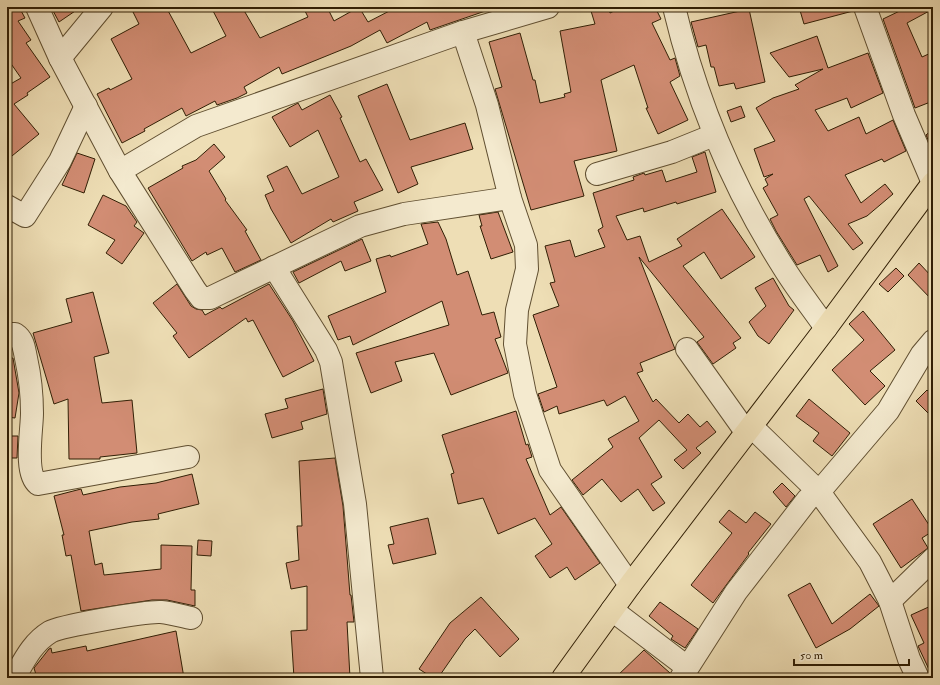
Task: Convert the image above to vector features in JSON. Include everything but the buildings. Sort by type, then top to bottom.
[{"type":"main road","points":[[563,678],[630,584],[826,328],[933,183]]},
{"type":"street","points":[[37,7],[60,58],[120,171],[201,298],[210,298],[360,226],[404,214],[510,198]]},
{"type":"street","points":[[60,58],[102,7]]},
{"type":"street","points":[[120,171],[196,126],[463,32],[548,7]]},
{"type":"street","points":[[674,7],[684,48],[714,135],[741,193],[784,268],[826,328]]},
{"type":"street","points":[[864,7],[904,115],[933,183]]},
{"type":"street","points":[[463,32],[487,105],[510,198],[526,245],[526,269],[517,310],[515,344],[525,394],[550,470],[630,584]]},
{"type":"street","points":[[7,206],[24,216],[60,161],[86,106]]},
{"type":"street","points":[[597,174],[672,152],[714,135]]},
{"type":"street","points":[[274,267],[326,350],[331,362],[354,504],[372,678]]},
{"type":"street","points":[[7,334],[16,334],[22,342],[30,377],[32,413],[30,457],[32,478],[38,484],[188,457]]},
{"type":"street","points":[[612,610],[684,673],[736,592],[808,499],[819,492],[888,411],[922,354],[933,341]]},
{"type":"street","points":[[687,349],[748,429],[819,492],[870,562],[890,601],[909,659],[918,678]]},
{"type":"street","points":[[890,601],[933,559]]},
{"type":"street","points":[[14,678],[29,652],[51,631],[130,614],[160,612],[192,618]]}]
